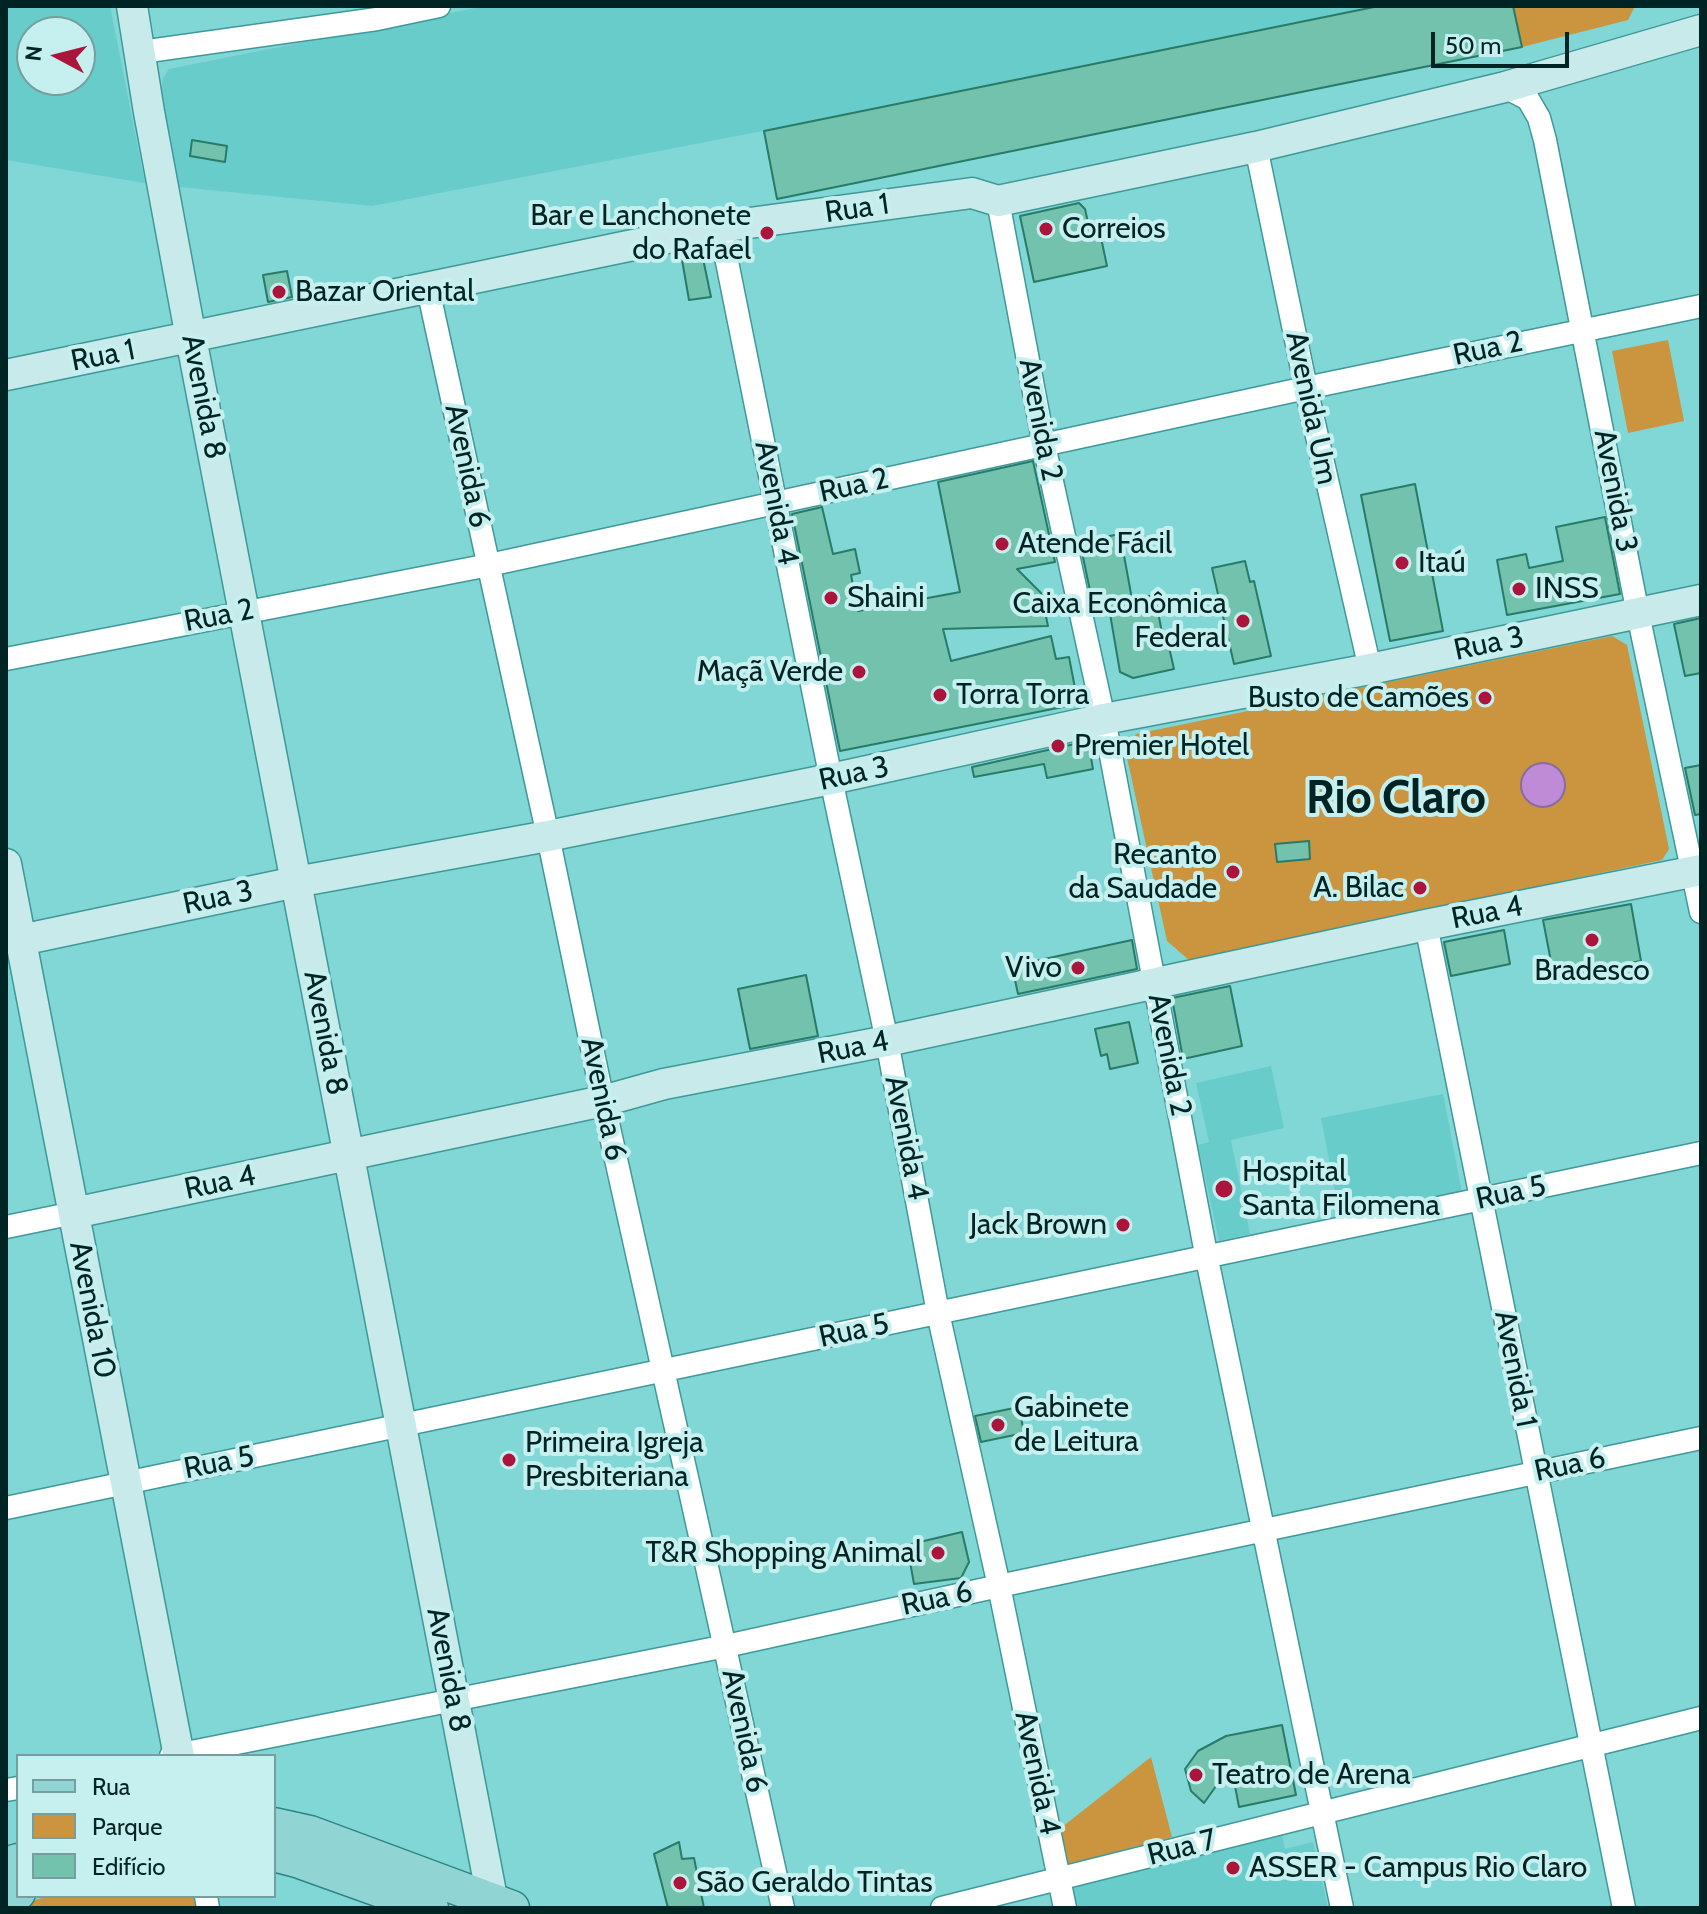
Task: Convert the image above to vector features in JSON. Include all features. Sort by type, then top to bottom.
[{"type":"main road","name":"Avenida 8","points":[[132,6],[191,338],[454,1702],[499,1905]]},
{"type":"main road","name":"Rua 1","points":[[6,375],[720,227],[972,193],[998,201],[1256,147],[1505,87],[1701,30]]},
{"type":"main road","name":"Rua 3","points":[[13,941],[296,882],[548,836],[831,779],[1104,719],[1370,669],[1701,600]]},
{"type":"main road","name":"Avenida 10","points":[[6,864],[13,941],[74,1213],[176,1754]]},
{"type":"main road","name":"Rua 4","points":[[74,1213],[603,1101],[664,1084],[887,1041],[1426,925],[1697,871]]},
{"type":"main road","points":[[276,1825],[310,1833],[499,1905]]},
{"type":"main road","points":[[276,1855],[431,1908]]},
{"type":"street","points":[[141,52],[375,12],[439,6]]},
{"type":"street","name":"Avenida 3","points":[[1505,87],[1528,99],[1539,118],[1584,329],[1638,614],[1697,871],[1701,912]]},
{"type":"street","name":"Avenida Um","points":[[1256,147],[1306,388],[1370,669]]},
{"type":"street","name":"Avenida 2","points":[[998,201],[1044,445],[1104,719],[1207,1259],[1342,1908]]},
{"type":"street","name":"Avenida 4","points":[[720,227],[887,1041],[938,1313],[999,1586],[1065,1908]]},
{"type":"street","name":"Avenida 6","points":[[428,289],[662,1371],[783,1908]]},
{"type":"street","name":"Rua 2","points":[[6,659],[489,565],[1701,306]]},
{"type":"street","name":"Avenida 1","points":[[1426,925],[1624,1908]]},
{"type":"street","name":"Rua 5","points":[[6,1508],[1207,1259],[1701,1153]]},
{"type":"street","name":"Rua 4","points":[[6,1227],[74,1213]]},
{"type":"street","name":"Rua 6","points":[[181,1754],[726,1646],[1701,1438]]},
{"type":"street","name":"Rua 7","points":[[942,1908],[1701,1718]]},
{"type":"shaded area","points":[[6,6],[110,6],[145,183],[6,160]]},
{"type":"shaded area","points":[[485,6],[1513,6],[1522,47],[1307,91],[1300,58],[1185,81],[1191,115],[777,199],[763,131],[372,206],[179,187],[161,94],[163,78],[169,69]]},
{"type":"shaded area","points":[[1543,763],[1559,769],[1565,785],[1559,801],[1543,807],[1527,801],[1521,785],[1527,769]]},
{"type":"shaded area","name":"Hospital Santa Filomena","points":[[1271,1066],[1284,1128],[1231,1140],[1250,1234],[1219,1241],[1198,1145],[1209,1142],[1196,1083]]},
{"type":"shaded area","points":[[1443,1094],[1462,1193],[1340,1217],[1321,1118]]},
{"type":"shaded area","name":"ASSER - Campus Rio Claro","points":[[1282,1835],[1285,1849],[1313,1842],[1328,1908],[1071,1908],[1067,1888]]},
{"type":"green space","points":[[1513,6],[1635,6],[1628,20],[1522,47]]},
{"type":"green space","points":[[1668,340],[1684,421],[1628,433],[1612,351]]},
{"type":"green space","points":[[1612,636],[1627,645],[1669,849],[1662,860],[1189,960],[1167,941],[1126,753],[1136,734]]},
{"type":"green space","points":[[1151,1757],[1172,1837],[1066,1865],[1057,1831]]},
{"type":"green space","points":[[42,1898],[194,1898],[196,1908],[10,1908]]},
{"type":"building","points":[[1379,6],[1513,6],[1522,47],[777,199],[764,131]]},
{"type":"building","points":[[192,140],[227,146],[225,162],[190,156]]},
{"type":"building","points":[[1079,203],[1085,209],[1091,236],[1100,233],[1107,266],[1034,282],[1020,216]]},
{"type":"building","points":[[701,249],[711,297],[689,300],[681,254]]},
{"type":"building","points":[[287,271],[292,297],[268,302],[263,275]]},
{"type":"building","points":[[1033,461],[1055,562],[1017,569],[1041,593],[1048,626],[943,629],[951,661],[1051,636],[1056,659],[1069,657],[1078,704],[840,751],[792,514],[822,507],[833,554],[855,549],[860,573],[851,575],[858,611],[960,592],[938,482]]},
{"type":"building","name":"Itaú","points":[[1415,484],[1443,631],[1390,641],[1361,495]]},
{"type":"building","points":[[1605,517],[1620,594],[1507,615],[1497,560],[1526,554],[1529,568],[1563,561],[1556,527]]},
{"type":"building","points":[[1120,534],[1132,599],[1155,595],[1164,644],[1168,643],[1174,669],[1133,678],[1120,672],[1108,602],[1093,605],[1079,538],[1094,535],[1095,539]]},
{"type":"building","name":"Caixa Econômica Federal","points":[[1245,561],[1250,582],[1254,581],[1271,656],[1234,664],[1212,568]]},
{"type":"building","points":[[1701,618],[1701,673],[1685,676],[1674,624]]},
{"type":"building","name":"Premier Hotel","points":[[1088,741],[1093,769],[1047,778],[1044,764],[974,777],[972,767]]},
{"type":"building","points":[[1701,765],[1701,814],[1695,815],[1685,768]]},
{"type":"building","points":[[1309,841],[1310,859],[1277,862],[1275,844]]},
{"type":"building","name":"Bradesco","points":[[1631,904],[1641,961],[1554,977],[1543,920]]},
{"type":"building","name":"Bradesco","points":[[1504,930],[1510,964],[1451,976],[1444,942]]},
{"type":"building","name":"Vivo","points":[[1132,940],[1137,969],[1018,994],[1012,966]]},
{"type":"building","points":[[806,975],[818,1036],[750,1049],[738,989]]},
{"type":"building","points":[[1230,986],[1242,1046],[1183,1059],[1172,998]]},
{"type":"building","points":[[1129,1022],[1138,1063],[1110,1069],[1107,1054],[1101,1056],[1095,1029]]},
{"type":"building","name":"Gabinete de Leitura","points":[[1019,1407],[1024,1433],[981,1442],[975,1416]]},
{"type":"building","name":"T&R Shopping Animal","points":[[962,1532],[969,1562],[961,1578],[914,1584],[907,1545]]},
{"type":"building","points":[[1282,1725],[1296,1795],[1239,1807],[1231,1765],[1204,1803],[1191,1791],[1185,1769],[1198,1751],[1226,1736]]},
{"type":"building","name":"São Geraldo Tintas","points":[[679,1842],[682,1859],[694,1858],[704,1908],[668,1908],[654,1854]]},
{"type":"place","name":"Correios","points":[[1046,229]]},
{"type":"place","name":"Bar e Lanchonete do Rafael","points":[[767,233]]},
{"type":"place","name":"Bazar Oriental","points":[[279,292]]},
{"type":"place","name":"Atende Fácil","points":[[1002,544]]},
{"type":"place","name":"Itaú","points":[[1402,563]]},
{"type":"place","name":"INSS","points":[[1519,589]]},
{"type":"place","name":"Shaini","points":[[831,598]]},
{"type":"place","name":"Caixa Econômica Federal","points":[[1243,621]]},
{"type":"place","name":"Maçã Verde","points":[[859,672]]},
{"type":"place","name":"Torra Torra","points":[[940,695]]},
{"type":"place","name":"Busto de Camões","points":[[1485,698]]},
{"type":"place","name":"Premier Hotel","points":[[1058,746]]},
{"type":"place","name":"Recanto da Saudade","points":[[1233,872]]},
{"type":"place","name":"A. Bilac","points":[[1420,888]]},
{"type":"place","name":"Bradesco","points":[[1592,940]]},
{"type":"place","name":"Vivo","points":[[1078,968]]},
{"type":"place","name":"Hospital Santa Filomena","points":[[1224,1189]]},
{"type":"place","name":"Jack Brown","points":[[1123,1225]]},
{"type":"place","name":"Gabinete de Leitura","points":[[998,1425]]},
{"type":"place","name":"Primeira Igreja Presbiteriana","points":[[509,1460]]},
{"type":"place","name":"T&R Shopping Animal","points":[[938,1553]]},
{"type":"place","name":"Teatro de Arena","points":[[1196,1775]]},
{"type":"place","name":"ASSER - Campus Rio Claro","points":[[1233,1868]]},
{"type":"place","name":"São Geraldo Tintas","points":[[680,1883]]},
{"type":"district","name":"Rio Claro","points":[[1396,799]]}]
